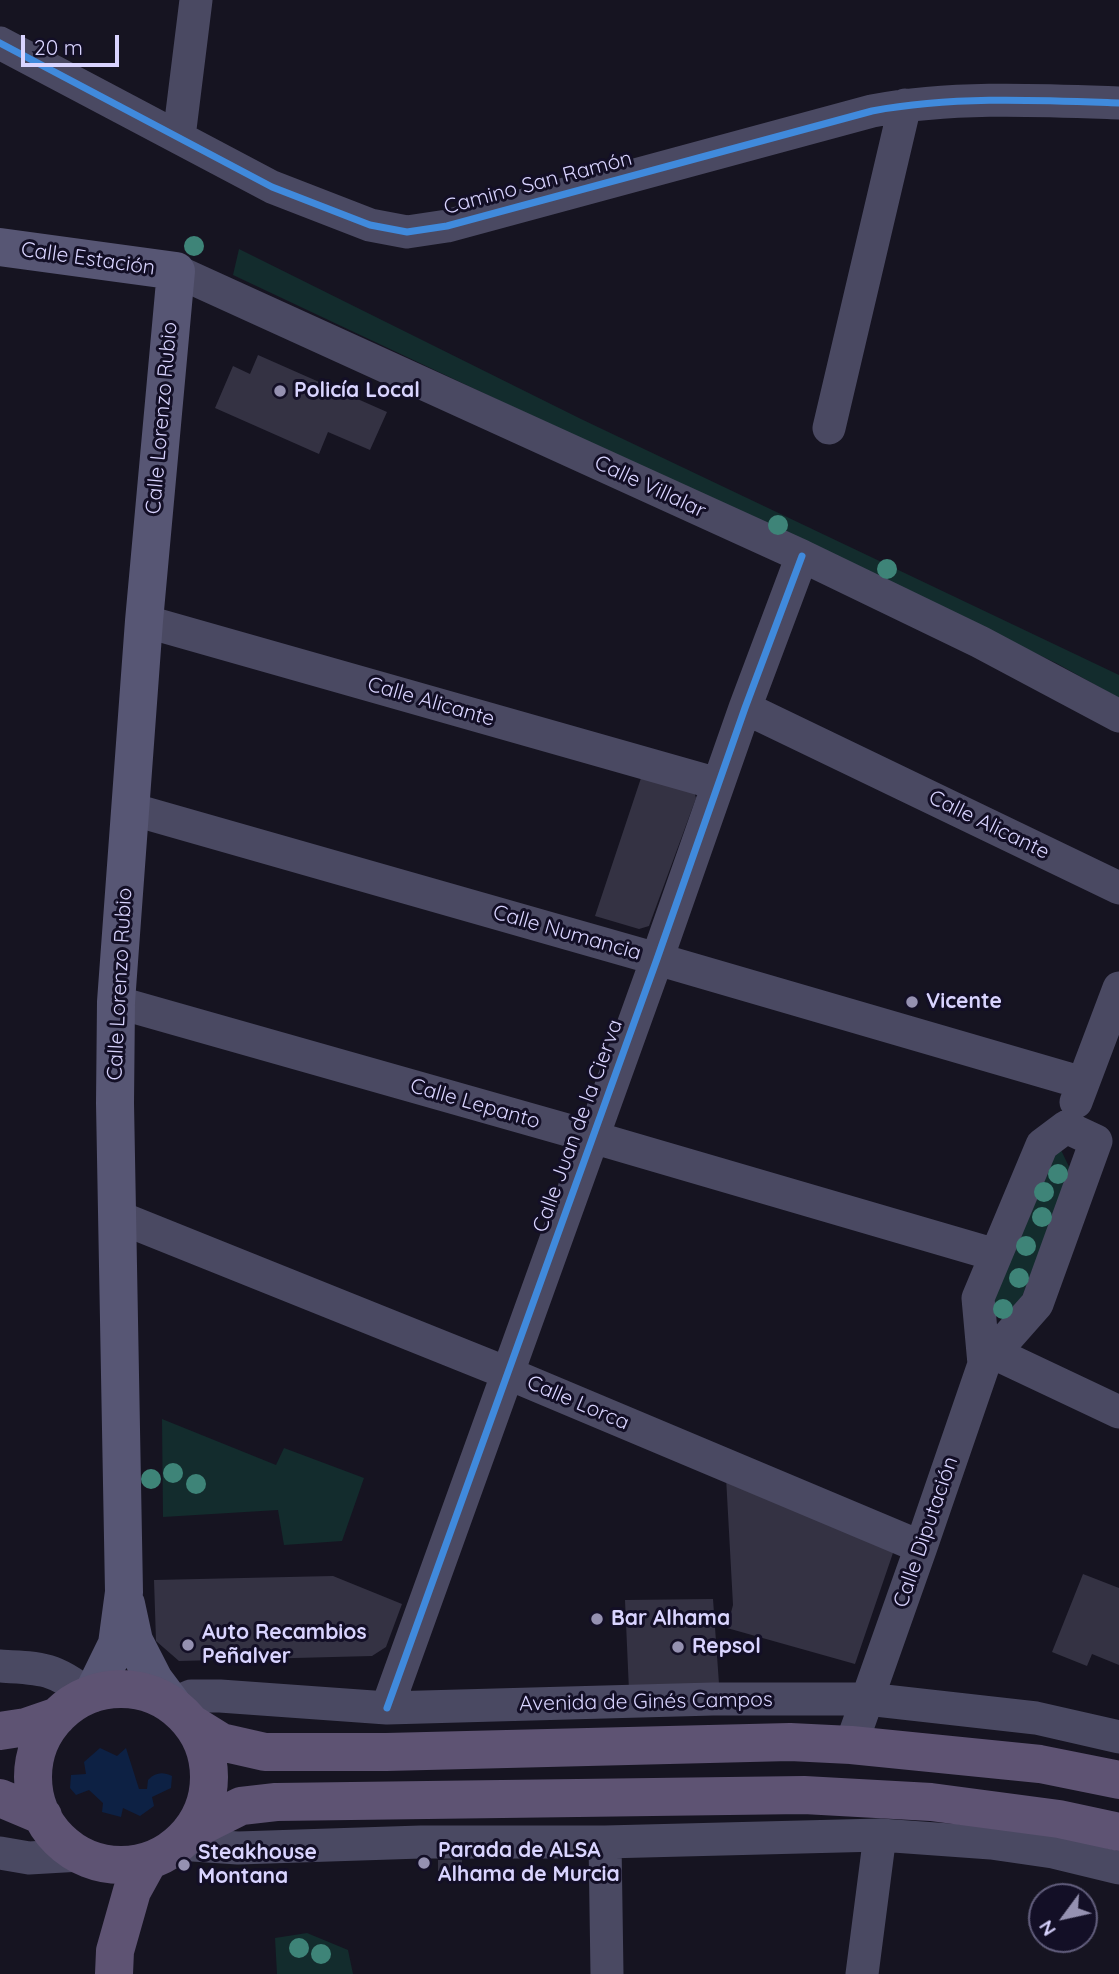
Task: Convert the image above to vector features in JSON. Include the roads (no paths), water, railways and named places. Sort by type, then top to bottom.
[{"type":"main road","name":"Calle Estación","points":[[0,247],[176,271]]},
{"type":"main road","name":"Calle Lorenzo Rubio","points":[[80,1701],[117,1644],[124,1592],[116,1216],[116,1002],[144,621],[176,271]]},
{"type":"main road","points":[[114,1963],[132,1891],[206,1805],[211,1777],[206,1748],[154,1681],[134,1640],[124,1592]]},
{"type":"main road","points":[[0,1731],[26,1727],[80,1701],[120,1688],[147,1692],[182,1714]]},
{"type":"main road","points":[[80,1701],[49,1724],[37,1749],[33,1776],[36,1803],[48,1828],[67,1848],[92,1861],[120,1866],[173,1846],[241,1806],[276,1802],[804,1795],[931,1802],[1059,1819],[1119,1832]]},
{"type":"main road","name":"Avenida de Ginés Campos","points":[[182,1714],[220,1742],[265,1752],[386,1752],[790,1742],[851,1745],[1040,1764],[1119,1780]]},
{"type":"main road","points":[[0,1798],[43,1816]]},
{"type":"main road","points":[[81,1855],[94,1870],[114,1963]]},
{"type":"street","points":[[179,137],[196,0]]},
{"type":"street","name":"Camino San Ramón","points":[[0,43],[272,187],[370,225],[408,232],[447,226],[872,111],[905,105],[1019,99],[1119,103]]},
{"type":"street","points":[[829,428],[905,105]]},
{"type":"street","name":"Calle Villalar","points":[[176,271],[802,556],[980,642],[1119,716]]},
{"type":"street","name":"Calle Juan de la Cierva","points":[[387,1708],[745,708],[802,556]]},
{"type":"street","name":"Calle Alicante","points":[[144,621],[718,784]]},
{"type":"street","name":"Calle Alicante","points":[[745,708],[1119,888]]},
{"type":"street","name":"Calle Numancia","points":[[131,809],[1083,1083]]},
{"type":"street","points":[[989,1359],[978,1298],[1042,1145],[1066,1128],[1119,988]]},
{"type":"street","name":"Calle Lepanto","points":[[116,1002],[996,1255]]},
{"type":"street","points":[[989,1359],[1037,1304],[1107,1147],[1066,1128]]},
{"type":"street","name":"Calle Lorca","points":[[116,1216],[508,1373],[922,1547]]},
{"type":"street","points":[[989,1359],[1119,1412]]},
{"type":"street","name":"Calle Diputación","points":[[851,1745],[989,1359]]},
{"type":"street","points":[[0,1666],[27,1667],[60,1674],[70,1680],[80,1701]]},
{"type":"street","name":"Avenida de Ginés Campos","points":[[182,1714],[191,1696],[387,1708],[713,1699],[867,1699],[1036,1718],[1119,1737]]},
{"type":"street","points":[[173,1846],[238,1848],[421,1842],[605,1842],[880,1835],[990,1843],[1053,1852],[1119,1868]]},
{"type":"street","points":[[862,1974],[880,1835]]},
{"type":"street","points":[[605,1842],[607,1974]]},
{"type":"street","points":[[0,1853],[29,1858],[81,1855]]},
{"type":"water","points":[[100,1748],[117,1756],[126,1748],[139,1789],[147,1789],[148,1780],[163,1773],[172,1776],[171,1788],[152,1797],[154,1806],[140,1816],[123,1808],[121,1817],[102,1812],[103,1803],[89,1790],[76,1795],[70,1788],[71,1775],[86,1774],[84,1762]]},
{"type":"place","name":"Policía Local","points":[[280,391]]},
{"type":"place","name":"Vicente","points":[[912,1002]]},
{"type":"place","name":"Bar Alhama","points":[[597,1619]]},
{"type":"place","name":"Auto Recambios Peñalver","points":[[188,1645]]},
{"type":"place","name":"Repsol","points":[[678,1647]]},
{"type":"place","name":"Parada de ALSA Alhama de Murcia","points":[[424,1863]]},
{"type":"place","name":"Steakhouse Montana","points":[[184,1865]]}]
